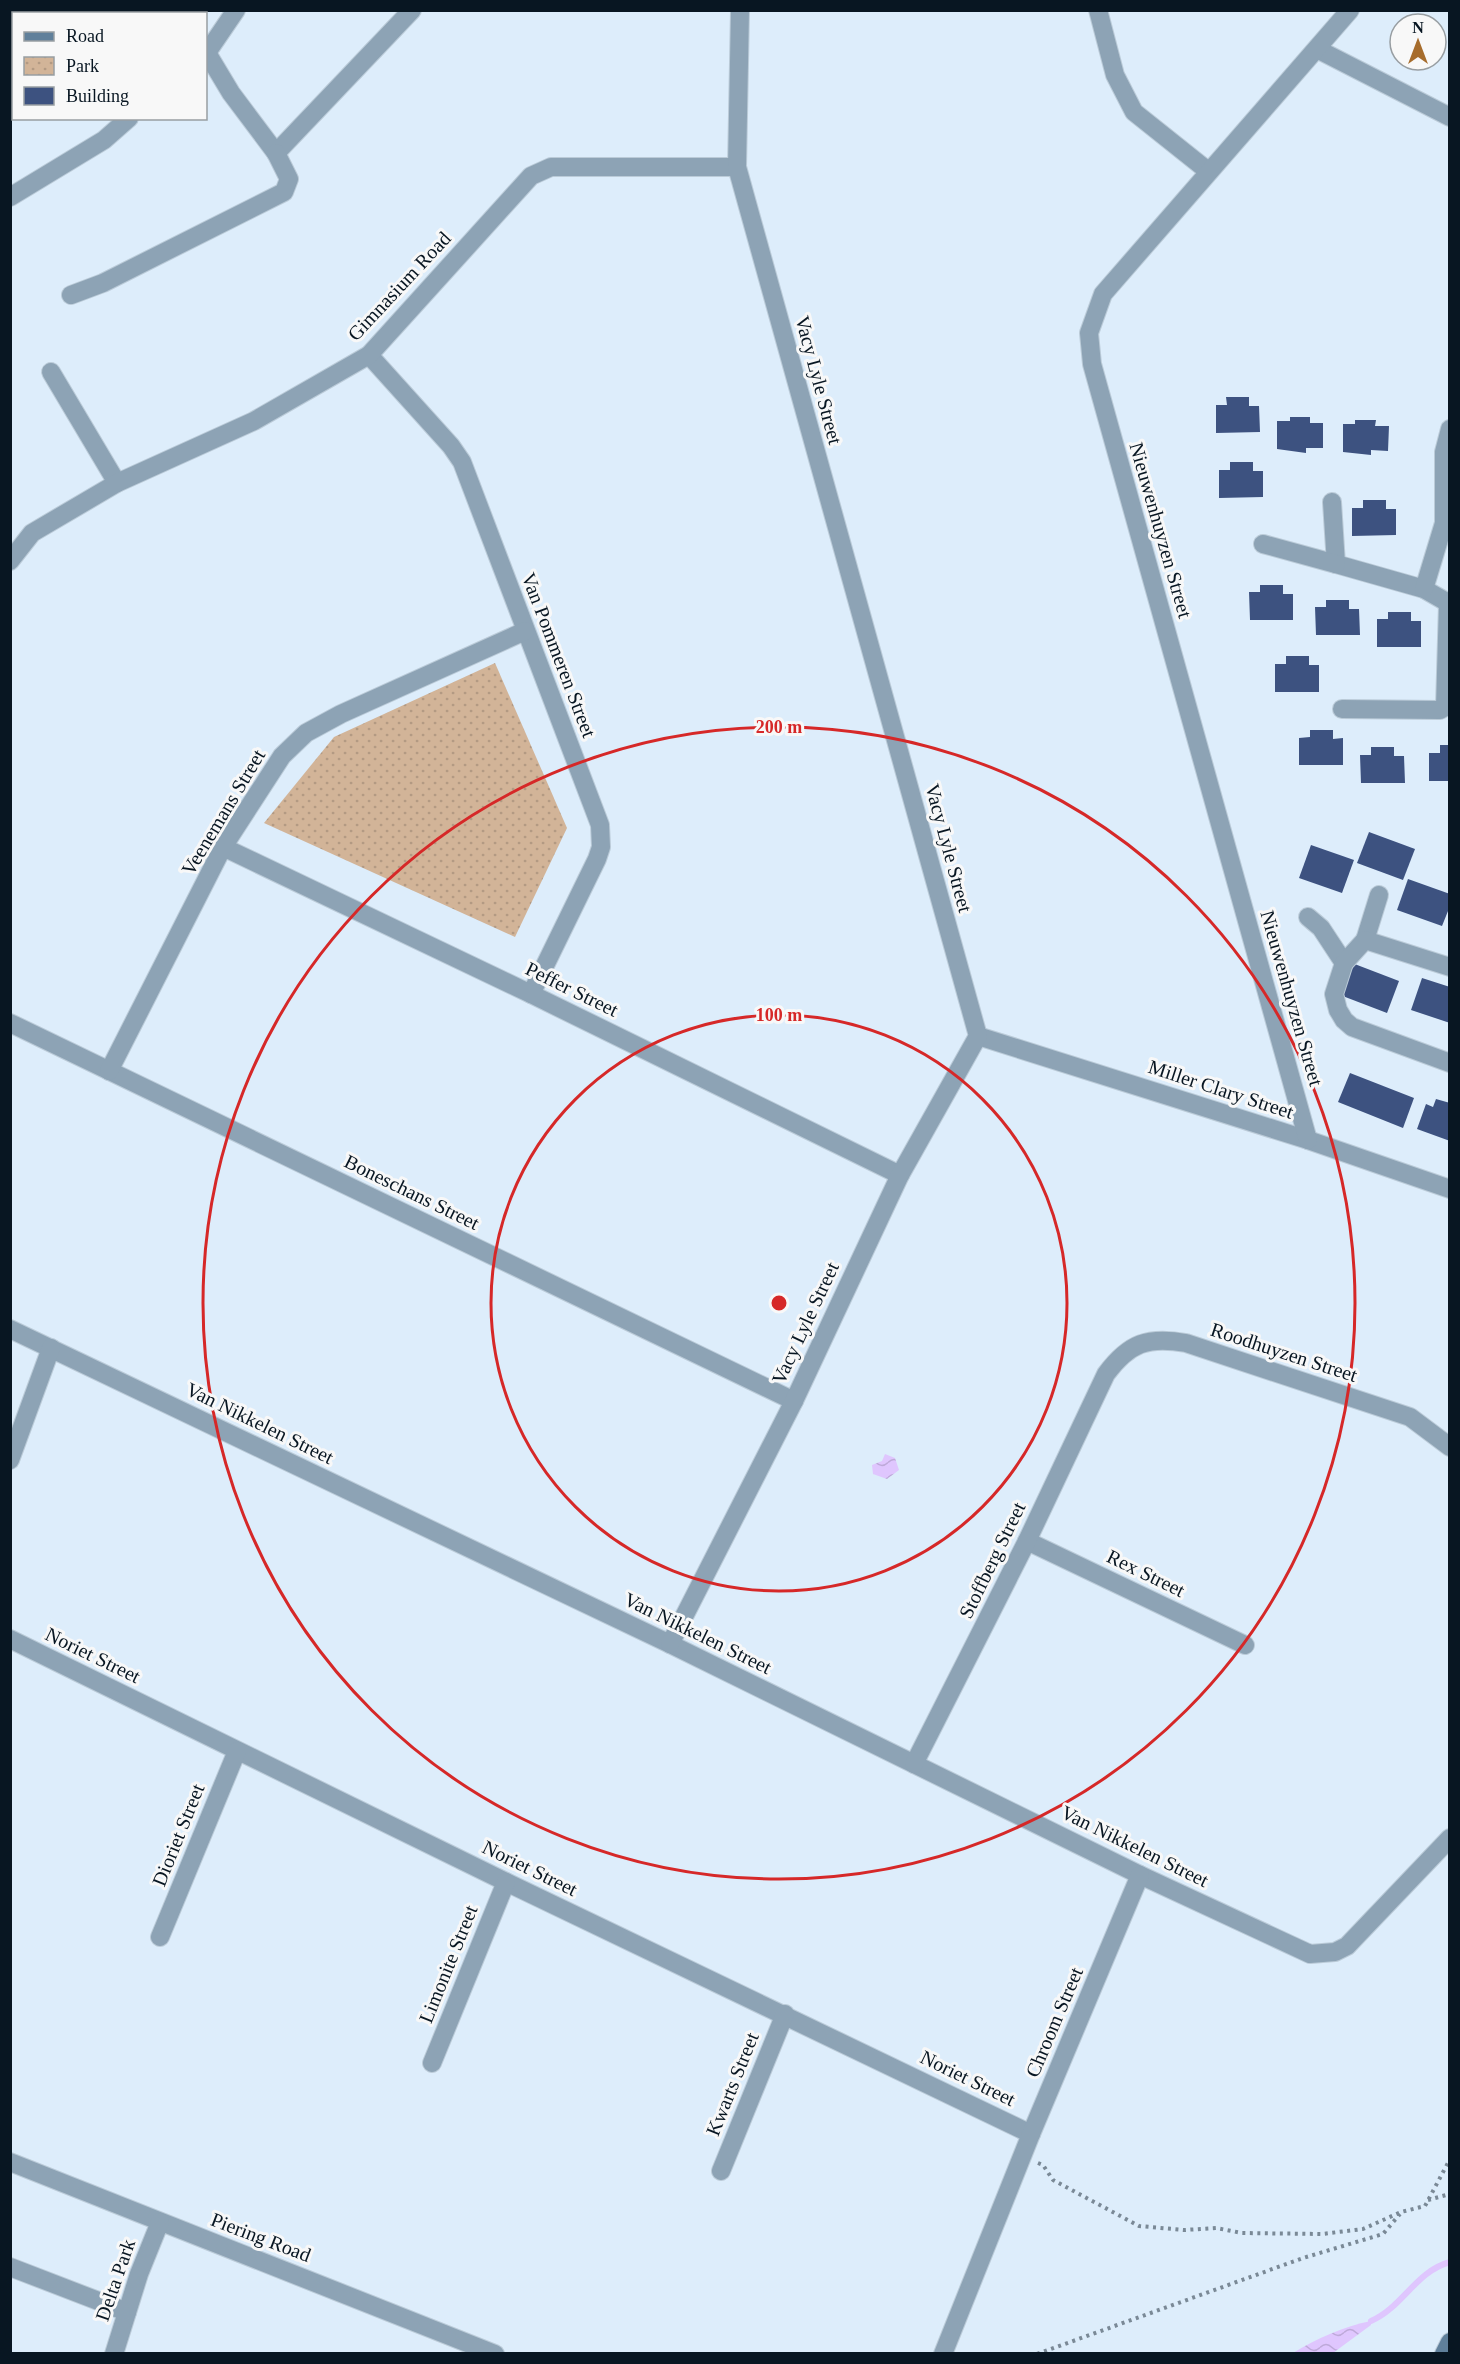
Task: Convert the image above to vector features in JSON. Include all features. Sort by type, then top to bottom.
[{"type":"main road","points":[[1444,2354],[1449,2342]]},
{"type":"street","points":[[207,52],[236,10]]},
{"type":"street","points":[[276,153],[412,10]]},
{"type":"street","name":"Vacy Lyle Street","points":[[670,1644],[794,1401],[900,1175],[978,1036],[737,167],[740,10]]},
{"type":"street","points":[[1098,10],[1114,75],[1134,112],[1208,171]]},
{"type":"street","name":"Nieuwenhuyzen Street","points":[[1308,1140],[1091,354],[1089,333],[1103,294],[1350,10]]},
{"type":"street","points":[[1317,49],[1449,117]]},
{"type":"street","points":[[71,295],[103,283],[284,192],[288,179],[276,153],[231,93],[207,55]]},
{"type":"street","points":[[10,197],[104,140],[127,120]]},
{"type":"street","name":"Gimnasium Road","points":[[10,561],[32,533],[117,483],[254,421],[369,355],[531,176],[542,170],[551,167],[737,167]]},
{"type":"street","name":"Van Pommeren Street","points":[[369,355],[451,446],[462,462],[600,825],[601,835],[597,859],[531,994]]},
{"type":"street","points":[[51,372],[117,483]]},
{"type":"street","points":[[1424,589],[1444,523],[1444,452],[1449,429]]},
{"type":"street","points":[[1332,502],[1336,564]]},
{"type":"street","points":[[1263,544],[1424,589],[1449,604],[1445,707],[1440,710],[1342,709]]},
{"type":"street","name":"Veenemans Street","points":[[109,1071],[223,847],[282,756],[306,733],[341,714],[525,631]]},
{"type":"street","name":"Peffer Street","points":[[223,847],[531,994],[900,1175]]},
{"type":"street","points":[[1379,895],[1365,940],[1344,963],[1334,994],[1338,1010],[1352,1027],[1449,1063]]},
{"type":"street","points":[[1308,917],[1321,928],[1344,963]]},
{"type":"street","points":[[1365,940],[1449,967]]},
{"type":"street","name":"Boneschans Street","points":[[10,1023],[794,1401]]},
{"type":"street","name":"Miller Clary Street","points":[[978,1036],[1308,1140],[1449,1189]]},
{"type":"street","name":"Van Nikkelen Street","points":[[10,1329],[670,1644],[1140,1875],[1310,1954],[1335,1952],[1347,1946],[1449,1838]]},
{"type":"street","name":"Roodhuyzen Street","points":[[1106,1374],[1118,1357],[1134,1346],[1150,1340],[1165,1339],[1186,1343],[1410,1417],[1449,1447]]},
{"type":"street","points":[[10,1460],[51,1348]]},
{"type":"street","name":"Stoffberg Street","points":[[914,1764],[1027,1541],[1106,1374]]},
{"type":"street","name":"Rex Street","points":[[1027,1541],[1245,1646]]},
{"type":"street","name":"Noriet Street","points":[[10,1639],[506,1882],[1031,2134]]},
{"type":"street","name":"Dioriet Street","points":[[160,1937],[237,1751]]},
{"type":"street","name":"Chroom Street","points":[[943,2354],[1031,2134],[1140,1875]]},
{"type":"street","name":"Limonite Street","points":[[432,2063],[506,1882]]},
{"type":"street","name":"Kwarts Street","points":[[721,2171],[785,2014]]},
{"type":"street","name":"Piering Road","points":[[10,2162],[495,2354]]},
{"type":"street","name":"Delta Park","points":[[117,2353],[127,2312],[160,2222]]},
{"type":"street","points":[[10,2267],[127,2312]]},
{"type":"path","points":[[1022,2157],[1043,2166],[1053,2180],[1139,2226],[1184,2230],[1216,2228],[1242,2233],[1322,2234],[1363,2229],[1401,2212],[1425,2206],[1449,2159]]},
{"type":"path","points":[[1428,2200],[1449,2194]]},
{"type":"path","points":[[1037,2354],[1303,2258],[1383,2234],[1401,2212]]},
{"type":"green space","points":[[495,663],[567,828],[515,937],[264,823],[334,737]]},
{"type":"water","points":[[885,1454],[895,1458],[899,1470],[887,1479],[873,1474],[872,1465],[882,1461]]},
{"type":"water","points":[[1371,2321],[1371,2325],[1333,2353],[1293,2353],[1330,2334]]},
{"type":"building","points":[[1226,397],[1249,397],[1249,406],[1259,406],[1260,432],[1216,433],[1216,405],[1227,405]]},
{"type":"building","points":[[1290,417],[1310,417],[1310,423],[1323,423],[1323,448],[1306,448],[1306,453],[1277,449],[1277,421],[1290,421]]},
{"type":"building","points":[[1355,420],[1376,420],[1375,426],[1389,426],[1388,451],[1371,450],[1371,455],[1343,452],[1343,424],[1355,424]]},
{"type":"building","points":[[1230,462],[1253,462],[1253,471],[1263,471],[1263,497],[1219,498],[1219,470],[1230,470]]},
{"type":"building","points":[[1363,500],[1386,500],[1386,509],[1396,509],[1396,535],[1352,536],[1352,508],[1363,508]]},
{"type":"building","points":[[1260,585],[1283,585],[1283,594],[1293,594],[1293,620],[1250,620],[1249,592],[1260,592]]},
{"type":"building","points":[[1326,600],[1349,600],[1349,609],[1359,609],[1360,635],[1316,635],[1315,607],[1326,607]]},
{"type":"building","points":[[1388,612],[1411,612],[1411,621],[1421,621],[1421,647],[1377,647],[1377,619],[1388,619]]},
{"type":"building","points":[[1286,656],[1309,656],[1309,665],[1319,665],[1319,692],[1275,692],[1275,664],[1286,664]]},
{"type":"building","points":[[1310,730],[1333,730],[1333,739],[1343,738],[1343,765],[1299,765],[1299,738],[1310,737]]},
{"type":"building","points":[[1440,745],[1450,745],[1450,781],[1429,781],[1429,753],[1440,753]]},
{"type":"building","points":[[1371,747],[1394,747],[1394,756],[1404,756],[1405,783],[1361,783],[1360,755],[1371,755]]},
{"type":"building","points":[[1369,832],[1415,849],[1403,880],[1357,863]]},
{"type":"building","points":[[1311,845],[1354,860],[1342,893],[1299,878]]},
{"type":"building","points":[[1408,879],[1450,894],[1450,906],[1442,926],[1397,910]]},
{"type":"building","points":[[1352,963],[1399,981],[1387,1013],[1340,995]]},
{"type":"building","points":[[1422,978],[1450,987],[1450,1023],[1411,1010]]},
{"type":"building","points":[[1350,1073],[1414,1098],[1403,1128],[1338,1102]]},
{"type":"building","points":[[1436,1099],[1450,1103],[1450,1141],[1417,1129],[1426,1104],[1433,1107]]},
{"type":"waterway","points":[[1371,2321],[1392,2308],[1428,2273],[1450,2262]]}]
